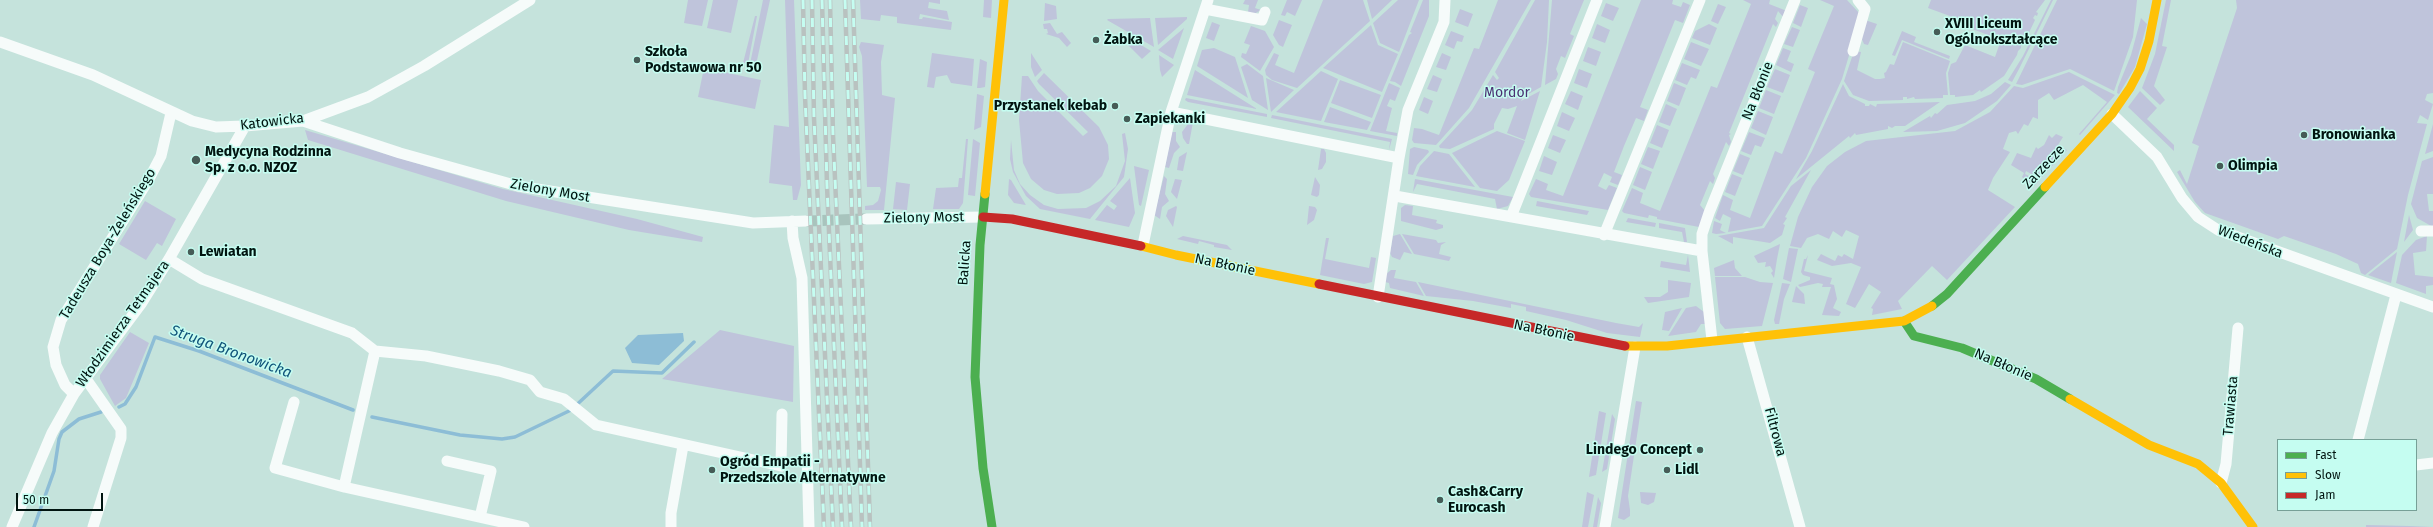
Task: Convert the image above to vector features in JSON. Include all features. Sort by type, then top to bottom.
[{"type":"street","name":"Katowicka","points":[[0,42],[93,75],[171,113],[206,125],[245,126],[303,121],[368,97],[424,66],[530,0]]},
{"type":"street","name":"Balicka","points":[[992,527],[983,468],[975,377],[983,217],[1004,0]]},
{"type":"street","points":[[1378,297],[1395,196],[1399,158],[1408,110],[1444,22],[1444,0]]},
{"type":"street","points":[[1510,217],[1597,0]]},
{"type":"street","points":[[1604,235],[1700,0]]},
{"type":"street","name":"Na Błonie","points":[[1712,340],[1702,251],[1702,234],[1709,213],[1795,0]]},
{"type":"street","points":[[1853,51],[1865,9],[1858,0]]},
{"type":"street","name":"Zarzecze","points":[[1904,321],[1935,304],[1947,294],[2112,114],[2130,88],[2142,65],[2149,41],[2157,0]]},
{"type":"street","points":[[1143,245],[1171,112],[1207,4],[1262,20],[1265,12]]},
{"type":"street","points":[[1171,112],[1399,158]]},
{"type":"street","name":"Tadeusza Boya-Żeleńskiego","points":[[74,394],[65,385],[56,365],[53,347],[61,320],[150,179],[161,156],[171,113]]},
{"type":"street","name":"Wiedeńska","points":[[2112,114],[2161,162],[2182,198],[2198,218],[2218,230],[2433,307]]},
{"type":"street","name":"Zielony Most","points":[[303,121],[400,153],[502,182],[742,221],[806,221]]},
{"type":"street","name":"Włodzimierza Tetmajera","points":[[12,527],[52,433],[74,394],[141,304],[169,259],[245,126]]},
{"type":"street","points":[[1395,196],[1604,235],[1702,251]]},
{"type":"street","name":"Zielony Most","points":[[866,219],[983,217]]},
{"type":"street","name":"Na Błonie","points":[[983,217],[1012,219],[1143,245],[1176,255],[1378,297],[1592,341],[1635,347],[1904,321],[1914,336],[1962,348],[2044,382],[2149,445],[2198,464],[2221,483],[2253,527]]},
{"type":"street","points":[[792,221],[793,238],[802,278],[809,527]]},
{"type":"street","points":[[2420,231],[2433,231]]},
{"type":"street","points":[[169,259],[202,279],[352,333],[376,351],[422,356],[499,371],[530,380],[540,392],[564,399],[596,425],[683,446],[781,466],[782,414]]},
{"type":"street","points":[[2358,439],[2396,294]]},
{"type":"street","name":"Trawiasta","points":[[2221,483],[2226,464],[2238,328]]},
{"type":"street","name":"Filtrowa","points":[[1747,337],[1800,527]]},
{"type":"street","points":[[1605,527],[1635,347]]},
{"type":"street","points":[[344,487],[376,351]]},
{"type":"street","points":[[86,379],[121,429],[121,438],[93,527]]},
{"type":"street","points":[[294,402],[275,468],[344,487],[524,527]]},
{"type":"street","points":[[671,527],[671,513],[683,446]]},
{"type":"street","points":[[447,461],[491,471],[480,517]]},
{"type":"street","points":[[2417,465],[2433,463]]},
{"type":"green space","points":[[688,0],[708,0],[702,26],[684,23]]},
{"type":"green space","points":[[713,0],[738,0],[731,33],[707,28]]},
{"type":"green space","points":[[763,0],[770,0],[756,65],[750,64]]},
{"type":"green space","points":[[785,0],[794,0],[801,185],[797,200],[793,200],[792,186],[769,183],[774,125],[789,127]]},
{"type":"green space","points":[[860,0],[940,0],[940,4],[929,2],[928,8],[947,11],[949,20],[920,14],[919,19],[922,19],[923,17],[952,22],[951,30],[897,23],[897,17],[881,15],[880,21],[861,19]]},
{"type":"green space","points":[[984,0],[992,0],[991,18],[983,17]]},
{"type":"green space","points":[[1245,0],[1258,0],[1255,8],[1261,10],[1252,15],[1248,12],[1249,5],[1243,4]]},
{"type":"green space","points":[[1287,0],[1302,0],[1295,16],[1287,12],[1285,16],[1281,15]]},
{"type":"green space","points":[[1323,0],[1363,0],[1370,21],[1297,88],[1272,80],[1266,75],[1265,70],[1274,53],[1279,55],[1275,65],[1294,73]]},
{"type":"green space","points":[[1367,0],[1392,0],[1372,19]]},
{"type":"green space","points":[[1398,0],[1419,0],[1399,52],[1380,43],[1373,23]]},
{"type":"green space","points":[[1423,0],[1429,0],[1429,16],[1401,86],[1390,81],[1409,35],[1412,33],[1410,32]]},
{"type":"green space","points":[[1498,0],[1531,0],[1469,108],[1436,145],[1414,143],[1412,140],[1414,128],[1439,135],[1474,48],[1479,49]]},
{"type":"green space","name":"Mordor","points":[[1535,0],[1549,0],[1547,42],[1541,87],[1523,97],[1521,101],[1540,91],[1525,140],[1507,133],[1517,106],[1508,109],[1502,108],[1494,124],[1494,129],[1450,149],[1440,148],[1439,146],[1472,110],[1493,75],[1497,80],[1499,78],[1495,72]]},
{"type":"green space","points":[[1552,0],[1584,0],[1570,34],[1574,36],[1565,58],[1561,56],[1556,69],[1558,74],[1556,79],[1545,85]]},
{"type":"green space","points":[[1641,0],[1673,0],[1672,4],[1681,7],[1683,2],[1690,5],[1683,23],[1675,20],[1640,107],[1648,110],[1644,121],[1636,118],[1624,146],[1614,172],[1622,175],[1618,185],[1610,182],[1612,177],[1604,173],[1598,186],[1606,190],[1609,185],[1617,188],[1608,210],[1531,197],[1529,194],[1536,179],[1548,184],[1546,190],[1563,196]]},
{"type":"green space","points":[[1743,0],[1770,0],[1769,4],[1787,11],[1784,18],[1778,11],[1775,19],[1778,23],[1776,27],[1773,24],[1729,133],[1731,134],[1729,135],[1731,142],[1729,146],[1726,142],[1713,174],[1715,178],[1713,184],[1710,181],[1700,205],[1706,212],[1699,227],[1657,219],[1657,217],[1649,215],[1648,218],[1624,213],[1622,211],[1632,188],[1643,193],[1640,203],[1660,211],[1711,86],[1717,88],[1751,4]]},
{"type":"green space","points":[[1820,0],[1847,0],[1861,15],[1842,79],[1806,158],[1762,226],[1728,232],[1731,218],[1723,214],[1720,221],[1715,218],[1723,195],[1733,200],[1730,210],[1750,218],[1775,151],[1782,154],[1815,72],[1808,69],[1834,6]]},
{"type":"green space","points":[[1931,0],[2045,0],[2036,12],[2038,13],[2037,16],[2035,15],[2033,18],[2035,20],[2025,41],[2021,44],[2021,48],[2004,76],[1981,92],[1980,90],[1973,95],[1955,97],[1955,95],[1950,95],[1948,73],[1951,64],[1956,62],[1965,45],[1995,57],[2001,40],[1949,20],[1950,16],[1928,8]]},
{"type":"green space","points":[[2051,0],[2053,0],[2019,69],[2012,82],[2008,80],[2023,56]]},
{"type":"green space","points":[[2057,0],[2137,0],[2133,37],[2114,91],[2070,69],[2022,85],[2016,84]]},
{"type":"green space","points":[[2166,0],[2171,0],[2162,46],[2167,47],[2154,86],[2165,100],[2160,105],[2142,88],[2155,54]]},
{"type":"green space","name":"Bronowianka","points":[[2236,0],[2433,0],[2433,93],[2427,94],[2425,100],[2433,104],[2428,120],[2420,115],[2417,123],[2427,124],[2408,195],[2397,249],[2365,275],[2361,273],[2358,264],[2336,254],[2284,236],[2278,239],[2205,213],[2195,202],[2177,172],[2180,170],[2187,184],[2199,146],[2192,143],[2237,8]]},
{"type":"green space","points":[[1045,3],[1056,6],[1057,19],[1044,21]]},
{"type":"green space","points":[[1606,3],[1619,8],[1613,21],[1601,16]]},
{"type":"green space","points":[[1718,4],[1726,7],[1718,24],[1711,21]]},
{"type":"green space","points":[[1800,5],[1808,8],[1801,27],[1793,23]]},
{"type":"green space","points":[[1460,9],[1473,14],[1468,27],[1455,22]]},
{"type":"green space","points":[[755,16],[757,16],[748,64],[743,63]]},
{"type":"green space","points":[[1187,17],[1187,19],[1158,45],[1155,18]]},
{"type":"green space","points":[[1150,18],[1154,47],[1107,20],[1108,19]]},
{"type":"green space","points":[[2141,18],[2147,24],[2135,67],[2119,94],[2117,93],[2118,87],[2131,55]]},
{"type":"green space","points":[[1279,20],[1292,25],[1283,47],[1279,45],[1273,35]]},
{"type":"green space","points":[[1865,20],[1877,24],[1868,45],[1864,44],[1861,37]]},
{"type":"green space","points":[[1212,22],[1220,25],[1214,41],[1206,38]]},
{"type":"green space","points":[[1050,23],[1057,34],[1062,32],[1071,43],[1067,47],[1059,38],[1046,34],[1048,33],[1047,29],[1044,29],[1043,24]]},
{"type":"green space","points":[[1597,24],[1610,30],[1605,43],[1592,38]]},
{"type":"green space","points":[[1709,24],[1717,28],[1710,45],[1692,38],[1695,31]]},
{"type":"green space","points":[[1371,25],[1378,45],[1398,54],[1382,92],[1323,68]]},
{"type":"green space","points":[[1251,26],[1265,31],[1274,47],[1260,71],[1241,57],[1242,53],[1246,54],[1250,45],[1244,43]]},
{"type":"green space","points":[[1792,27],[1800,30],[1793,47],[1784,44]]},
{"type":"green space","points":[[1184,28],[1173,59],[1158,50]]},
{"type":"green space","points":[[1451,31],[1464,36],[1462,42],[1457,41],[1454,49],[1445,45]]},
{"type":"green space","points":[[1902,31],[1916,37],[1914,42],[1950,56],[1949,59],[1902,40],[1895,56],[1892,55]]},
{"type":"green space","points":[[1126,36],[1151,51],[1142,59],[1123,40]]},
{"type":"green space","points":[[861,42],[884,45],[881,62],[882,95],[895,98],[884,210],[865,210],[865,206],[873,205],[878,201],[881,190],[880,187],[867,187],[862,56],[859,47]]},
{"type":"green space","points":[[1691,42],[1709,49],[1701,66],[1684,59]]},
{"type":"green space","points":[[1903,42],[1950,61],[1946,73],[1948,95],[1943,95],[1943,98],[1915,99],[1914,97],[1907,99],[1907,97],[1903,97],[1903,100],[1869,101],[1853,95],[1844,81],[1854,51],[1861,52],[1857,70],[1875,79],[1880,79],[1885,78],[1884,73],[1890,64],[1894,65]]},
{"type":"green space","points":[[1588,47],[1601,52],[1596,66],[1583,61]]},
{"type":"green space","points":[[1214,48],[1235,57],[1248,98],[1197,66],[1202,50]]},
{"type":"green space","points":[[1783,48],[1791,51],[1787,61],[1794,64],[1791,72],[1776,65]]},
{"type":"green space","points":[[932,53],[974,59],[972,86],[951,83],[947,75],[936,77],[934,88],[927,87]]},
{"type":"green space","points":[[1031,53],[1042,70],[1035,77],[1031,67]]},
{"type":"green space","points":[[1442,53],[1451,57],[1446,70],[1436,67]]},
{"type":"green space","points":[[1159,55],[1174,65],[1162,77],[1160,70]]},
{"type":"green space","points":[[980,59],[987,62],[985,87],[977,88]]},
{"type":"green space","points":[[1682,63],[1700,70],[1696,79],[1691,77],[1687,85],[1675,80]]},
{"type":"green space","points":[[1247,64],[1263,76],[1268,110],[1252,100],[1241,67]]},
{"type":"green space","points":[[704,68],[761,80],[755,109],[698,97]]},
{"type":"green space","points":[[1579,69],[1592,74],[1587,88],[1574,83]]},
{"type":"green space","points":[[1775,69],[1790,75],[1783,93],[1767,87]]},
{"type":"green space","points":[[1195,70],[1257,109],[1187,95]]},
{"type":"green space","points":[[1321,71],[1338,79],[1321,121],[1276,112]]},
{"type":"green space","points":[[2069,72],[2115,95],[2080,135],[2079,134],[2107,102],[2083,85],[2054,100],[2049,93],[2038,100],[2038,119],[2033,117],[2028,126],[2024,124],[2018,134],[2016,131],[2009,133],[2003,149],[2010,152],[1993,178],[1988,190],[2015,207],[1947,280],[1932,266],[1898,301],[1902,309],[1872,315],[1873,309],[1871,308],[1881,292],[1869,284],[1855,308],[1846,304],[1861,267],[1851,263],[1832,266],[1817,260],[1821,254],[1835,261],[1838,255],[1842,257],[1844,254],[1853,259],[1859,236],[1846,230],[1842,237],[1833,231],[1829,239],[1818,234],[1807,238],[1801,248],[1790,246],[1798,217],[1812,187],[1827,166],[1845,152],[1866,141],[1955,131],[1990,112],[2014,86],[2023,88]]},
{"type":"green space","points":[[1044,73],[1099,127],[1108,145],[1109,159],[1102,176],[1090,188],[1079,193],[1057,194],[1044,190],[1031,179],[1023,163],[1019,120],[1022,76],[1028,76],[1038,91],[1083,136],[1088,132],[1039,84],[1037,81]]},
{"type":"green space","points":[[1433,75],[1442,79],[1437,92],[1427,89]]},
{"type":"green space","points":[[1266,78],[1294,90],[1271,112]]},
{"type":"green space","points":[[1340,80],[1381,95],[1372,118],[1331,103]]},
{"type":"green space","points":[[2005,82],[2011,85],[1997,101],[1965,123],[1937,131],[1903,132],[1930,116],[1931,118],[1935,113],[1937,114],[1947,105],[1975,101],[1991,94]]},
{"type":"green space","points":[[1389,83],[1400,88],[1395,101],[1390,99],[1387,106],[1392,108],[1386,131],[1397,133],[1397,136],[1370,131]]},
{"type":"green space","points":[[1674,83],[1686,88],[1679,106],[1667,101]]},
{"type":"green space","points":[[1843,84],[1849,96],[1865,104],[1865,106],[1869,106],[1870,104],[1876,107],[1877,104],[1940,102],[1905,126],[1895,126],[1892,128],[1888,126],[1888,129],[1856,135],[1855,133],[1850,138],[1849,136],[1796,179],[1812,151]]},
{"type":"green space","points":[[1766,90],[1781,96],[1774,114],[1759,108]]},
{"type":"green space","points":[[1571,91],[1583,96],[1578,110],[1565,104]]},
{"type":"green space","points":[[2140,91],[2157,108],[2147,119],[2174,145],[2174,151],[2128,107]]},
{"type":"green space","points":[[977,94],[984,96],[981,127],[974,130]]},
{"type":"green space","points":[[1424,97],[1433,101],[1428,114],[1419,110]]},
{"type":"green space","points":[[1186,98],[1267,114],[1267,117],[1188,102],[1185,100]]},
{"type":"green space","points":[[1666,104],[1677,109],[1670,126],[1659,122]]},
{"type":"green space","points":[[1330,107],[1371,122],[1367,130],[1324,122]]},
{"type":"green space","points":[[1758,111],[1773,117],[1766,135],[1751,128]]},
{"type":"green space","points":[[1562,112],[1575,118],[1569,131],[1557,126]]},
{"type":"green space","points":[[1272,115],[1392,139],[1389,150],[1390,142],[1271,118]]},
{"type":"green space","points":[[1193,122],[1189,144],[1187,144],[1183,138],[1182,132],[1188,124]]},
{"type":"green space","points":[[2433,124],[2433,151],[2425,154]]},
{"type":"green space","points":[[1657,125],[1669,130],[1662,148],[1650,143]]},
{"type":"green space","points":[[305,130],[503,189],[637,219],[703,237],[702,242],[629,230],[506,201],[308,140]]},
{"type":"green space","points":[[1497,131],[1525,141],[1509,180],[1497,191],[1480,188],[1452,153]]},
{"type":"green space","points":[[1172,132],[1176,132],[1176,141],[1180,147],[1174,153],[1169,168],[1165,167]]},
{"type":"green space","points":[[1749,132],[1765,138],[1761,147],[1755,145],[1751,155],[1741,151]]},
{"type":"green space","points":[[1125,133],[1128,149],[1124,177],[1090,219],[1040,209],[1026,196],[1013,172],[1010,159],[1011,140],[1014,170],[1020,184],[1030,195],[1044,205],[1058,209],[1086,208],[1100,201],[1116,186],[1125,161],[1122,134]]},
{"type":"green space","points":[[2056,134],[2063,137],[2058,145],[2067,150],[2040,179],[2026,171],[2025,174],[2039,181],[2034,186],[2022,177],[2024,173],[2011,165],[2017,153],[2031,158],[2036,147],[2038,149],[2044,145],[2049,135],[2052,138]]},
{"type":"green space","points":[[1553,135],[1566,140],[1560,153],[1548,148]]},
{"type":"green space","points":[[966,139],[968,139],[963,203],[959,209],[933,209],[936,188],[958,187],[959,178],[962,178]]},
{"type":"green space","points":[[973,139],[980,143],[975,196],[968,195]]},
{"type":"green space","points":[[1414,147],[1428,150],[1429,152],[1417,165],[1413,175],[1408,174],[1410,149]]},
{"type":"green space","points":[[1648,147],[1660,151],[1653,169],[1641,164]]},
{"type":"green space","points":[[1321,149],[1324,149],[1326,153],[1326,162],[1322,169],[1318,170]]},
{"type":"green space","points":[[1434,151],[1449,154],[1475,187],[1416,176],[1420,166]]},
{"type":"green space","points":[[1187,152],[1183,171],[1177,170],[1179,157]]},
{"type":"green space","points":[[1740,154],[1750,158],[1743,175],[1733,171]]},
{"type":"green space","points":[[1544,156],[1557,162],[1552,175],[1539,171]]},
{"type":"green space","points":[[2433,157],[2433,194],[2427,194],[2429,211],[2433,211],[2433,227],[2417,218],[2411,204],[2422,161]]},
{"type":"green space","points":[[1134,166],[1149,170],[1141,206],[1139,205]]},
{"type":"green space","points":[[1640,167],[1652,172],[1645,190],[1633,185]]},
{"type":"green space","points":[[1811,170],[1785,217],[1787,218],[1783,224],[1785,225],[1782,235],[1770,243],[1733,237],[1733,244],[1718,236],[1764,228],[1791,186]]},
{"type":"green space","points":[[1732,174],[1742,178],[1735,196],[1725,192]]},
{"type":"green space","points":[[1164,176],[1167,179],[1165,194],[1169,201],[1162,207],[1160,219],[1154,215]]},
{"type":"green space","points":[[1315,177],[1320,185],[1319,195],[1317,197],[1311,195]]},
{"type":"green space","points":[[1130,178],[1135,213],[1129,227],[1095,220],[1107,205],[1114,210],[1117,206],[1110,201]]},
{"type":"green space","points":[[1009,179],[1026,205],[1014,203],[1008,195]]},
{"type":"green space","points":[[1175,179],[1182,180],[1177,199],[1171,192]]},
{"type":"green space","points":[[1415,179],[1513,197],[1508,206],[1497,209],[1495,199],[1417,184],[1413,192]]},
{"type":"green space","points":[[896,182],[910,184],[907,210],[893,209]]},
{"type":"green space","points":[[145,201],[176,219],[162,246],[157,243],[146,260],[119,244]]},
{"type":"green space","points":[[1537,201],[1589,211],[1587,215],[1536,206]]},
{"type":"green space","points":[[1405,205],[1413,206],[1412,215],[1437,220],[1436,223],[1443,225],[1443,228],[1436,230],[1401,221],[1401,208]]},
{"type":"green space","points":[[1176,206],[1173,227],[1166,216],[1168,210]]},
{"type":"green space","points":[[1309,206],[1315,207],[1317,210],[1314,220],[1307,225]]},
{"type":"green space","points":[[2409,215],[2413,230],[2404,242]]},
{"type":"green space","points":[[1628,218],[1656,223],[1655,227],[1626,222]]},
{"type":"green space","points":[[1714,221],[1722,224],[1720,230],[1726,233],[1712,233]]},
{"type":"green space","points":[[1659,223],[1685,228],[1687,242],[1684,242],[1682,232],[1659,228]]},
{"type":"green space","points":[[1400,234],[1412,254],[1404,252],[1400,260],[1392,257],[1390,253],[1393,236]]},
{"type":"green space","points":[[1402,234],[1436,240],[1438,243],[1446,242],[1441,245],[1439,254],[1451,257],[1449,261],[1414,254]]},
{"type":"green space","points":[[1183,236],[1227,245],[1232,250],[1214,247],[1214,245],[1199,241],[1198,244],[1177,239]]},
{"type":"green space","points":[[2427,236],[2426,251],[2413,253],[2415,275],[2433,277],[2433,285],[2426,286],[2426,294],[2396,283],[2402,255],[2416,240]]},
{"type":"green space","points":[[1326,238],[1329,238],[1325,259],[1369,268],[1371,257],[1376,258],[1372,282],[1364,284],[1320,275]]},
{"type":"green space","points":[[1780,244],[1774,278],[1771,273],[1773,271],[1770,266],[1765,267],[1766,262],[1758,263],[1754,256]]},
{"type":"green space","points":[[1789,248],[1798,249],[1791,282],[1783,279]]},
{"type":"green space","points":[[2397,252],[2391,283],[2368,275]]},
{"type":"green space","points":[[1688,255],[1690,272],[1660,267],[1661,261],[1686,265]]},
{"type":"green space","points":[[1808,255],[1804,271],[1832,278],[1830,284],[1834,285],[1837,299],[1833,308],[1841,312],[1839,316],[1822,315],[1831,287],[1822,287],[1823,284],[1818,283],[1800,287],[1798,285],[1810,280],[1810,277],[1803,275],[1801,272],[1804,259],[1806,259]]},
{"type":"green space","points":[[1734,260],[1735,268],[1742,276],[1715,276],[1714,268]]},
{"type":"green space","points":[[1391,270],[1396,270],[1394,278],[1416,282],[1424,296],[1390,288],[1389,283],[1385,282],[1386,274]]},
{"type":"green space","points":[[1715,277],[1745,277],[1760,282],[1773,283],[1762,326],[1725,329],[1720,323]]},
{"type":"green space","points":[[1668,280],[1691,283],[1689,297],[1648,303],[1644,297],[1660,297],[1668,292]]},
{"type":"green space","points":[[1418,282],[1616,323],[1639,327],[1643,323],[1640,337],[1607,333],[1566,320],[1526,311],[1526,307],[1511,304],[1511,308],[1473,301],[1426,296]]},
{"type":"green space","points":[[1782,283],[1790,284],[1784,299],[1779,324],[1775,324],[1774,320]]},
{"type":"green space","points":[[1796,286],[1804,294],[1805,304],[1792,302]]},
{"type":"green space","points":[[1696,306],[1704,312],[1705,324],[1701,324],[1696,332],[1668,336],[1686,308]]},
{"type":"green space","points":[[1682,308],[1669,331],[1662,330],[1665,312]]},
{"type":"green space","points":[[720,330],[794,346],[793,402],[662,379]]},
{"type":"green space","points":[[130,332],[149,343],[126,398],[115,406],[100,379],[100,375]]},
{"type":"green space","points":[[1636,401],[1642,402],[1628,496],[1630,516],[1624,520],[1618,518]]},
{"type":"green space","points":[[1599,411],[1606,413],[1596,475],[1589,477]]},
{"type":"green space","points":[[1612,414],[1615,419],[1607,469],[1602,472]]},
{"type":"green space","points":[[1587,492],[1594,495],[1588,527],[1582,527]]},
{"type":"green space","points":[[1640,492],[1656,493],[1654,502],[1648,505],[1641,503]]},
{"type":"green space","points":[[1598,497],[1601,503],[1597,527],[1593,527]]},
{"type":"green space","points":[[2366,525],[2409,526],[2433,527],[2366,527]]},
{"type":"shaded area","points":[[683,333],[684,341],[659,365],[632,363],[625,348],[638,335]]},
{"type":"waterway","name":"Struga Bronowicka","points":[[119,407],[125,404],[136,387],[155,337],[199,351],[353,410]]},
{"type":"waterway","name":"Struga Bronowicka","points":[[372,417],[460,435],[502,439],[515,437],[571,410],[613,371],[662,373],[694,342]]},
{"type":"waterway","name":"Struga Bronowicka","points":[[34,527],[54,471],[59,439],[62,432],[79,419],[101,412]]},
{"type":"tunnel","points":[[806,221],[866,219]]},
{"type":"railway","points":[[803,0],[805,96],[824,527]]},
{"type":"railway","points":[[812,0],[814,118],[833,527]]},
{"type":"railway","points":[[822,0],[827,186],[842,527]]},
{"type":"railway","points":[[830,0],[833,135],[851,527]]},
{"type":"railway","points":[[845,0],[862,527]]},
{"type":"railway","points":[[853,0],[870,527]]},
{"type":"traffic: fast","points":[[1932,306],[1947,294],[2045,187]]},
{"type":"traffic: fast","points":[[985,194],[980,245],[975,377],[983,468],[992,527]]},
{"type":"traffic: fast","points":[[1904,321],[1914,336],[1962,348],[2036,379],[2070,399]]},
{"type":"traffic: slow","points":[[985,194],[1004,0]]},
{"type":"traffic: slow","points":[[2045,187],[2112,114],[2130,88],[2140,69],[2149,41],[2157,0]]},
{"type":"traffic: slow","points":[[1141,246],[1176,255],[1319,284]]},
{"type":"traffic: slow","points":[[1625,346],[1667,346],[1904,321],[1932,306]]},
{"type":"traffic: slow","points":[[2070,399],[2149,445],[2198,464],[2221,483],[2253,527]]},
{"type":"traffic: jam","points":[[983,217],[1012,219],[1141,246]]},
{"type":"traffic: jam","points":[[1319,284],[1625,346]]},
{"type":"place","name":"XVIII Liceum Ogólnokształcące","points":[[1937,32]]},
{"type":"place","name":"Żabka","points":[[1096,40]]},
{"type":"place","name":"Szkoła Podstawowa nr 50","points":[[637,60]]},
{"type":"place","name":"Przystanek kebab","points":[[1115,106]]},
{"type":"place","name":"Zapiekanki","points":[[1127,119]]},
{"type":"place","name":"Bronowianka","points":[[2304,135]]},
{"type":"place","name":"Medycyna Rodzinna Sp. z o.o. NZOZ","points":[[196,160]]},
{"type":"place","name":"Olimpia","points":[[2220,166]]},
{"type":"place","name":"Lewiatan","points":[[191,252]]},
{"type":"place","name":"Lindego Concept","points":[[1700,450]]},
{"type":"place","name":"Ogród Empatii - Przedszkole Alternatywne","points":[[712,470]]},
{"type":"place","name":"Lidl","points":[[1667,470]]},
{"type":"place","name":"Cash&Carry Eurocash","points":[[1440,500]]}]
